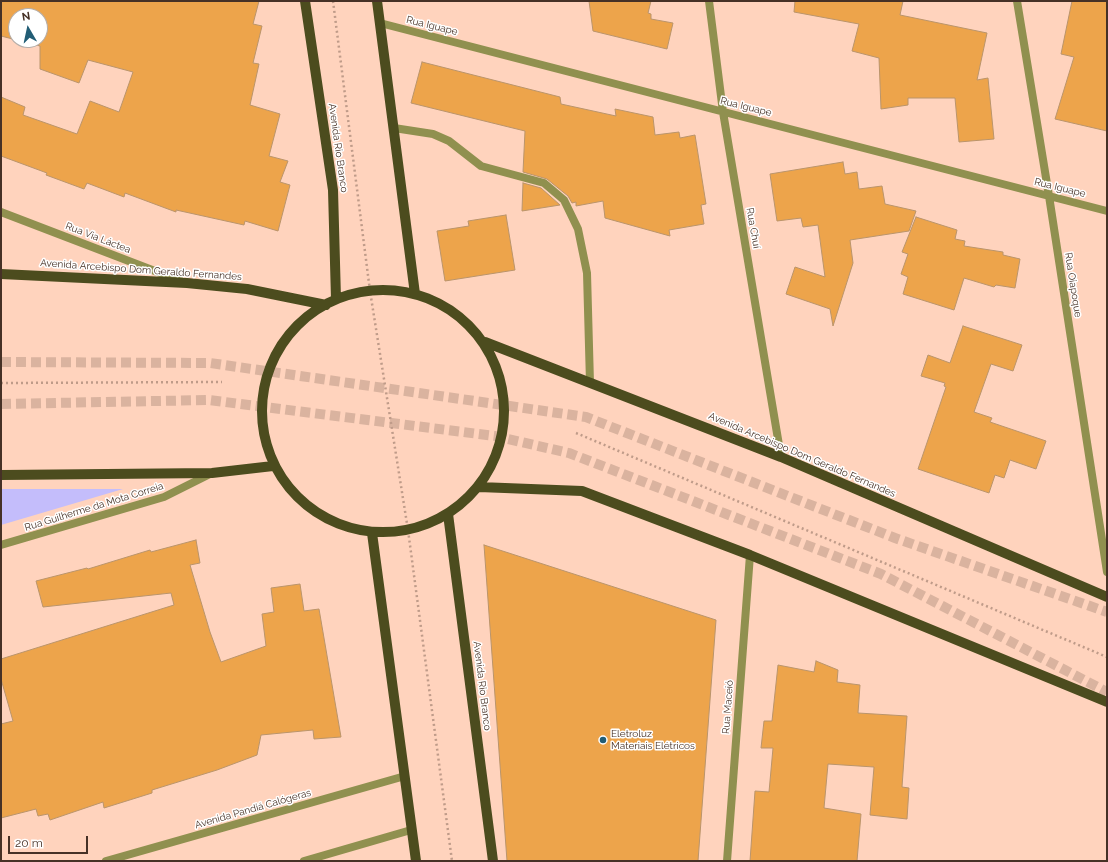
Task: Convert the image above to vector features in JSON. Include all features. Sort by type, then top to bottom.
[{"type":"main road","name":"Avenida Rio Branco","points":[[305,1],[333,190],[336,299]]},
{"type":"main road","points":[[377,1],[416,294]]},
{"type":"main road","name":"Avenida Arcebispo Dom Geraldo Fernandes","points":[[1,274],[187,283],[247,289],[326,305]]},
{"type":"main road","points":[[375,290],[416,294],[452,311],[485,342],[499,374],[505,413],[498,452],[479,487],[448,514],[408,530],[372,533],[332,522],[298,499],[273,466],[261,428],[263,388],[277,351],[313,312],[336,299],[370,291],[375,290]]},
{"type":"main road","name":"Avenida Arcebispo Dom Geraldo Fernandes","points":[[485,342],[781,457],[1107,597]]},
{"type":"main road","points":[[1,475],[212,473],[273,466]]},
{"type":"main road","points":[[479,487],[582,491],[750,556],[1107,702]]},
{"type":"main road","name":"Avenida Rio Branco","points":[[448,514],[493,861]]},
{"type":"main road","points":[[372,533],[416,861]]},
{"type":"street","name":"Rua Chuí","points":[[709,1],[723,112],[781,457]]},
{"type":"street","name":"Rua Oiapoque","points":[[1017,1],[1049,196],[1107,572]]},
{"type":"street","name":"Rua Iguape","points":[[380,23],[1107,211]]},
{"type":"street","points":[[394,128],[433,134],[449,141],[481,166],[544,183],[564,200],[578,230],[587,273],[590,383]]},
{"type":"street","name":"Rua Via Láctea","points":[[1,212],[187,283]]},
{"type":"street","name":"Rua Guilherme da Mota Correia","points":[[1,545],[164,497],[212,473]]},
{"type":"street","name":"Rua Maceió","points":[[727,861],[750,556]]},
{"type":"street","name":"Avenida Pandiá Calógeras","points":[[106,861],[405,776]]},
{"type":"street","points":[[304,861],[411,830]]},
{"type":"path","points":[[333,1],[370,291],[408,530],[452,861]]},
{"type":"path","points":[[1,383],[222,382]]},
{"type":"path","points":[[576,432],[1107,657]]},
{"type":"shaded area","points":[[1,489],[123,489],[1,525]]},
{"type":"building","points":[[1,1],[259,1],[253,24],[262,26],[253,63],[259,64],[250,105],[280,114],[269,156],[288,161],[280,182],[290,185],[278,231],[245,221],[244,225],[176,210],[176,212],[125,193],[124,197],[87,183],[84,189],[1,156],[1,97],[25,107],[23,115],[77,134],[90,101],[119,112],[133,72],[88,60],[79,83],[40,69],[40,48],[48,48],[48,8],[8,8],[8,38],[1,36]]},
{"type":"building","points":[[589,1],[651,1],[648,13],[651,14],[651,19],[673,23],[667,49],[593,31]]},
{"type":"building","points":[[795,1],[903,1],[900,15],[987,33],[977,80],[988,78],[994,139],[959,142],[955,98],[908,98],[908,105],[881,109],[879,58],[852,51],[859,24],[794,12]]},
{"type":"building","points":[[1072,1],[1107,1],[1107,131],[1055,119],[1074,57],[1061,54]]},
{"type":"building","points":[[422,62],[560,97],[561,104],[616,116],[615,109],[653,117],[655,135],[679,132],[680,138],[695,135],[706,204],[701,205],[704,224],[669,230],[670,236],[605,218],[603,201],[576,206],[576,202],[572,203],[568,196],[547,179],[523,172],[525,131],[411,103]]},
{"type":"building","points":[[843,162],[845,174],[857,172],[859,189],[882,186],[885,204],[916,211],[909,231],[850,240],[853,263],[833,326],[830,309],[786,294],[795,267],[825,277],[818,225],[803,227],[801,218],[777,221],[770,174]]},
{"type":"building","points":[[523,183],[541,188],[560,205],[522,211]]},
{"type":"building","points":[[506,215],[515,270],[445,281],[437,231],[469,226],[468,221]]},
{"type":"building","points":[[916,217],[957,230],[955,239],[965,241],[964,246],[1003,252],[1003,255],[1020,259],[1015,288],[996,285],[994,287],[964,278],[954,310],[903,294],[908,277],[901,274],[908,254],[902,252]]},
{"type":"building","points":[[963,326],[1022,345],[1013,371],[991,364],[974,412],[992,418],[990,422],[1046,441],[1036,469],[1010,460],[1004,478],[995,475],[989,493],[918,469],[946,387],[944,386],[945,383],[921,376],[928,355],[950,363]]},
{"type":"building","points":[[196,540],[200,563],[190,565],[210,632],[221,662],[266,646],[262,614],[274,612],[271,588],[300,584],[304,611],[319,609],[341,737],[314,739],[313,730],[261,735],[257,755],[217,770],[152,790],[152,793],[104,808],[103,802],[50,820],[48,814],[38,816],[36,809],[1,818],[1,724],[13,721],[1,679],[1,659],[174,605],[171,593],[43,607],[36,581],[88,569],[150,550],[151,552]]},
{"type":"building","name":"Eletroluz Materiais Elétricos","points":[[484,545],[716,620],[698,861],[507,861]]},
{"type":"building","points":[[816,661],[838,670],[837,682],[860,685],[858,713],[907,716],[902,787],[909,788],[907,819],[870,815],[874,767],[828,764],[824,808],[861,814],[857,861],[750,861],[755,791],[769,792],[773,748],[761,748],[764,721],[772,721],[778,665],[814,672]]},
{"type":"tunnel","points":[[1,362],[210,363],[586,417],[895,538],[1107,612]]},
{"type":"tunnel","points":[[1,404],[209,400],[495,436],[569,453],[881,574],[1107,692]]},
{"type":"place","name":"Eletroluz Materiais Elétricos","points":[[603,740]]}]
